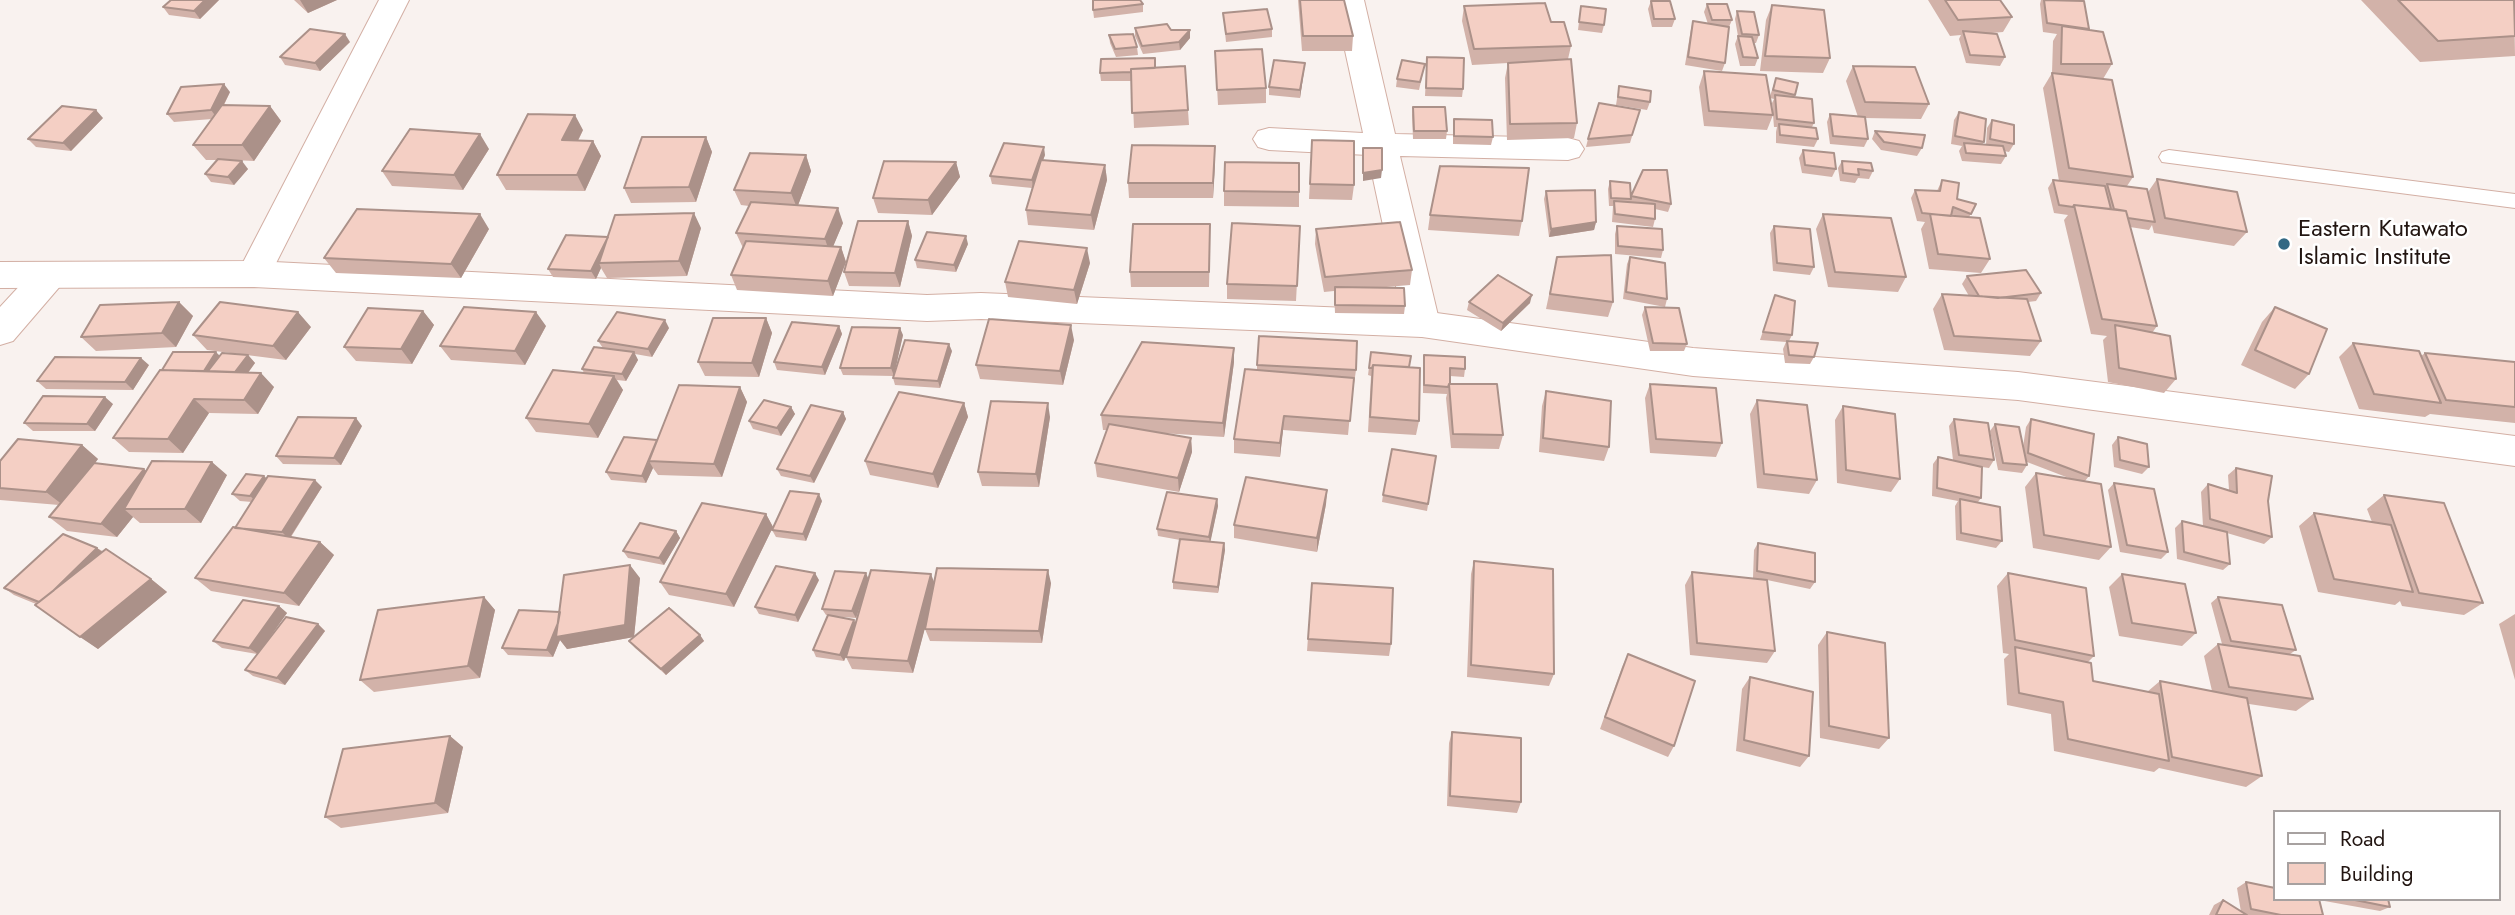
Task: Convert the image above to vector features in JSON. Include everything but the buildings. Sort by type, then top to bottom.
[{"type":"street","points":[[254,274],[394,0]]},
{"type":"street","points":[[1349,0],[1422,324]]},
{"type":"street","points":[[1269,139],[1381,145],[1568,149]]},
{"type":"street","points":[[0,275],[254,274],[927,308],[981,306],[1422,324],[1693,362],[2018,386],[2515,451]]},
{"type":"street","points":[[0,331],[50,275]]},
{"type":"lane","points":[[2169,156],[2515,201]]},
{"type":"place","name":"Eastern Kutawato Islamic Institute","points":[[2284,244]]}]
